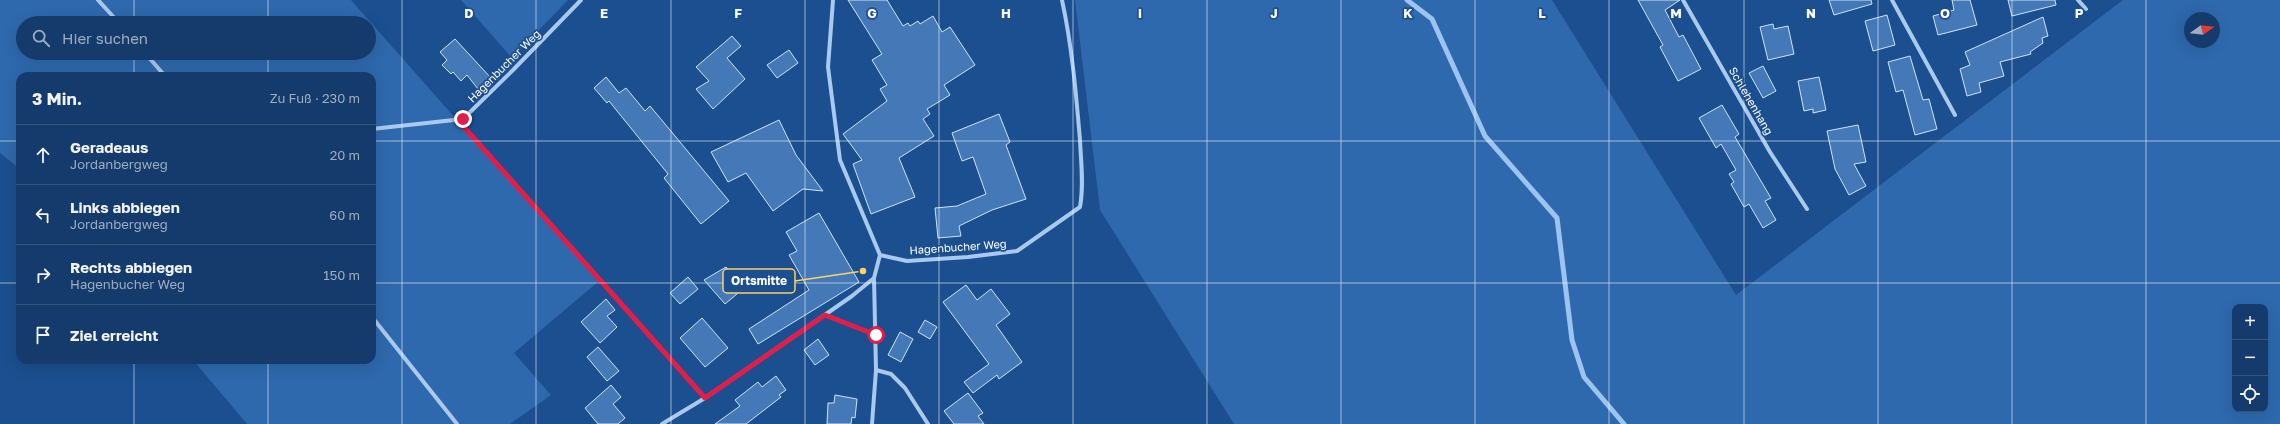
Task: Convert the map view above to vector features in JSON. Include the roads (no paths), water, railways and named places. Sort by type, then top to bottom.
[{"type":"street","points":[[98,0],[113,16]]},
{"type":"street","name":"Hagenbucher Weg","points":[[463,119],[581,0]]},
{"type":"street","points":[[832,0],[828,67],[839,154],[870,235],[880,255],[874,278],[876,370],[872,424]]},
{"type":"street","name":"Hagenbucher Weg","points":[[880,255],[907,260],[968,257],[1017,251],[1080,207],[1083,191],[1078,114],[1070,38],[1062,0]]},
{"type":"street","name":"Schlehenhang","points":[[1683,0],[1770,152],[1807,209]]},
{"type":"street","points":[[1892,0],[1955,114]]},
{"type":"street","points":[[2078,0],[2086,9]]},
{"type":"street","points":[[151,60],[162,72]]},
{"type":"street","points":[[376,129],[463,119],[463,126],[705,398]]},
{"type":"street","points":[[662,424],[705,398],[825,315],[874,278]]},
{"type":"street","points":[[825,315],[876,335]]},
{"type":"street","points":[[376,322],[457,424]]},
{"type":"street","points":[[876,370],[891,374],[900,383],[928,424]]},
{"type":"waterway","points":[[1407,0],[1432,19],[1485,136],[1557,218],[1572,340],[1584,377],[1624,424]]},
{"type":"place","name":"Ortsmitte","points":[[863,271]]}]
